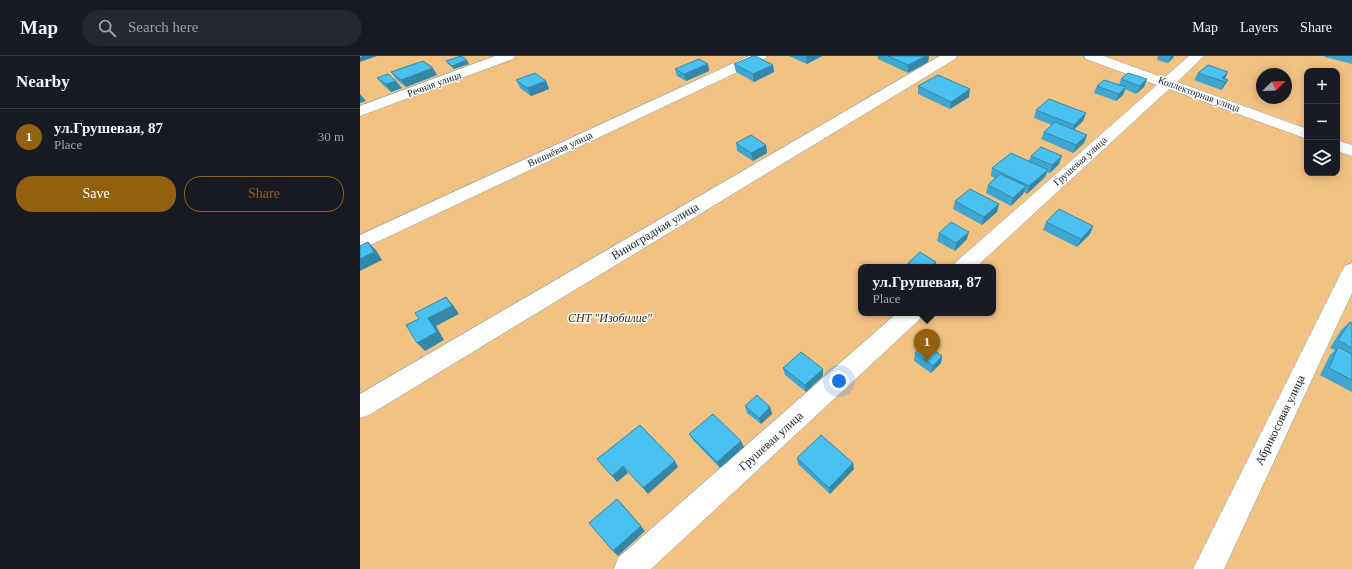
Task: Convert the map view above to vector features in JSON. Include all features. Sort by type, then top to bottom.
[{"type":"street","name":"Речная улица","points":[[360,111],[508,56]]},
{"type":"street","name":"Вишнёвая улица","points":[[360,243],[760,56]]},
{"type":"street","name":"Виноградная улица","points":[[360,407],[950,56]]},
{"type":"street","name":"Коллекторная улица","points":[[1091,56],[1167,82],[1304,133]]},
{"type":"street","name":"Грушевая улица","points":[[966,264],[1197,56]]},
{"type":"street","points":[[1340,146],[1352,150]]},
{"type":"street","name":"Абрикосовая улица","points":[[1208,569],[1352,270]]},
{"type":"street","name":"Грушевая улица","points":[[629,569],[909,316]]},
{"type":"green space","name":"СНТ \"Изобилие\"","points":[[360,56],[1352,56],[1352,569],[360,569]]},
{"type":"building","points":[[461,56],[467,60],[452,66],[446,61]]},
{"type":"building","points":[[753,56],[773,65],[753,74],[734,64]]},
{"type":"building","points":[[888,56],[926,56],[908,65]]},
{"type":"building","points":[[699,59],[708,64],[684,74],[675,69]]},
{"type":"building","points":[[423,61],[433,68],[401,80],[391,72]]},
{"type":"building","points":[[1208,65],[1228,72],[1222,78],[1228,80],[1225,82],[1198,73]]},
{"type":"building","points":[[535,73],[546,81],[527,88],[516,80]]},
{"type":"building","points":[[1128,73],[1147,79],[1140,86],[1121,79]]},
{"type":"building","points":[[388,74],[396,81],[386,84],[377,78]]},
{"type":"building","points":[[938,75],[970,89],[951,102],[918,86]]},
{"type":"building","points":[[1104,80],[1126,87],[1119,94],[1097,86]]},
{"type":"building","points":[[1049,99],[1086,113],[1074,125],[1036,110]]},
{"type":"building","points":[[1055,122],[1087,135],[1076,145],[1044,132]]},
{"type":"building","points":[[751,135],[766,145],[751,153],[736,143]]},
{"type":"building","points":[[1041,147],[1062,156],[1052,165],[1031,156]]},
{"type":"building","points":[[1011,153],[1048,170],[1029,186],[992,168]]},
{"type":"building","points":[[1000,174],[1026,186],[1013,198],[988,185]]},
{"type":"building","points":[[970,189],[999,204],[984,217],[955,201]]},
{"type":"building","points":[[1059,209],[1093,226],[1081,239],[1046,222]]},
{"type":"building","points":[[951,222],[969,232],[956,243],[939,233]]},
{"type":"building","points":[[368,242],[374,252],[360,259],[360,246]]},
{"type":"building","points":[[920,252],[936,262],[934,264],[908,263]]},
{"type":"building","points":[[446,297],[452,306],[428,318],[437,332],[417,343],[406,325],[419,319],[415,313]]},
{"type":"building","points":[[1350,322],[1352,323],[1352,348],[1338,340]]},
{"type":"building","points":[[925,344],[942,356],[933,366],[915,353]]},
{"type":"building","points":[[1338,347],[1352,354],[1352,380],[1329,368]]},
{"type":"building","points":[[801,352],[823,369],[805,385],[783,368]]},
{"type":"building","points":[[757,395],[770,407],[759,418],[745,406]]},
{"type":"building","points":[[713,414],[741,441],[717,462],[689,434]]},
{"type":"building","points":[[640,425],[675,461],[643,488],[623,466],[612,476],[597,459]]},
{"type":"building","points":[[821,435],[853,463],[829,488],[797,458]]},
{"type":"building","points":[[617,499],[641,526],[613,551],[589,523]]},
{"type":"place","name":"ул.Грушевая, 87","points":[[927,362]]}]
